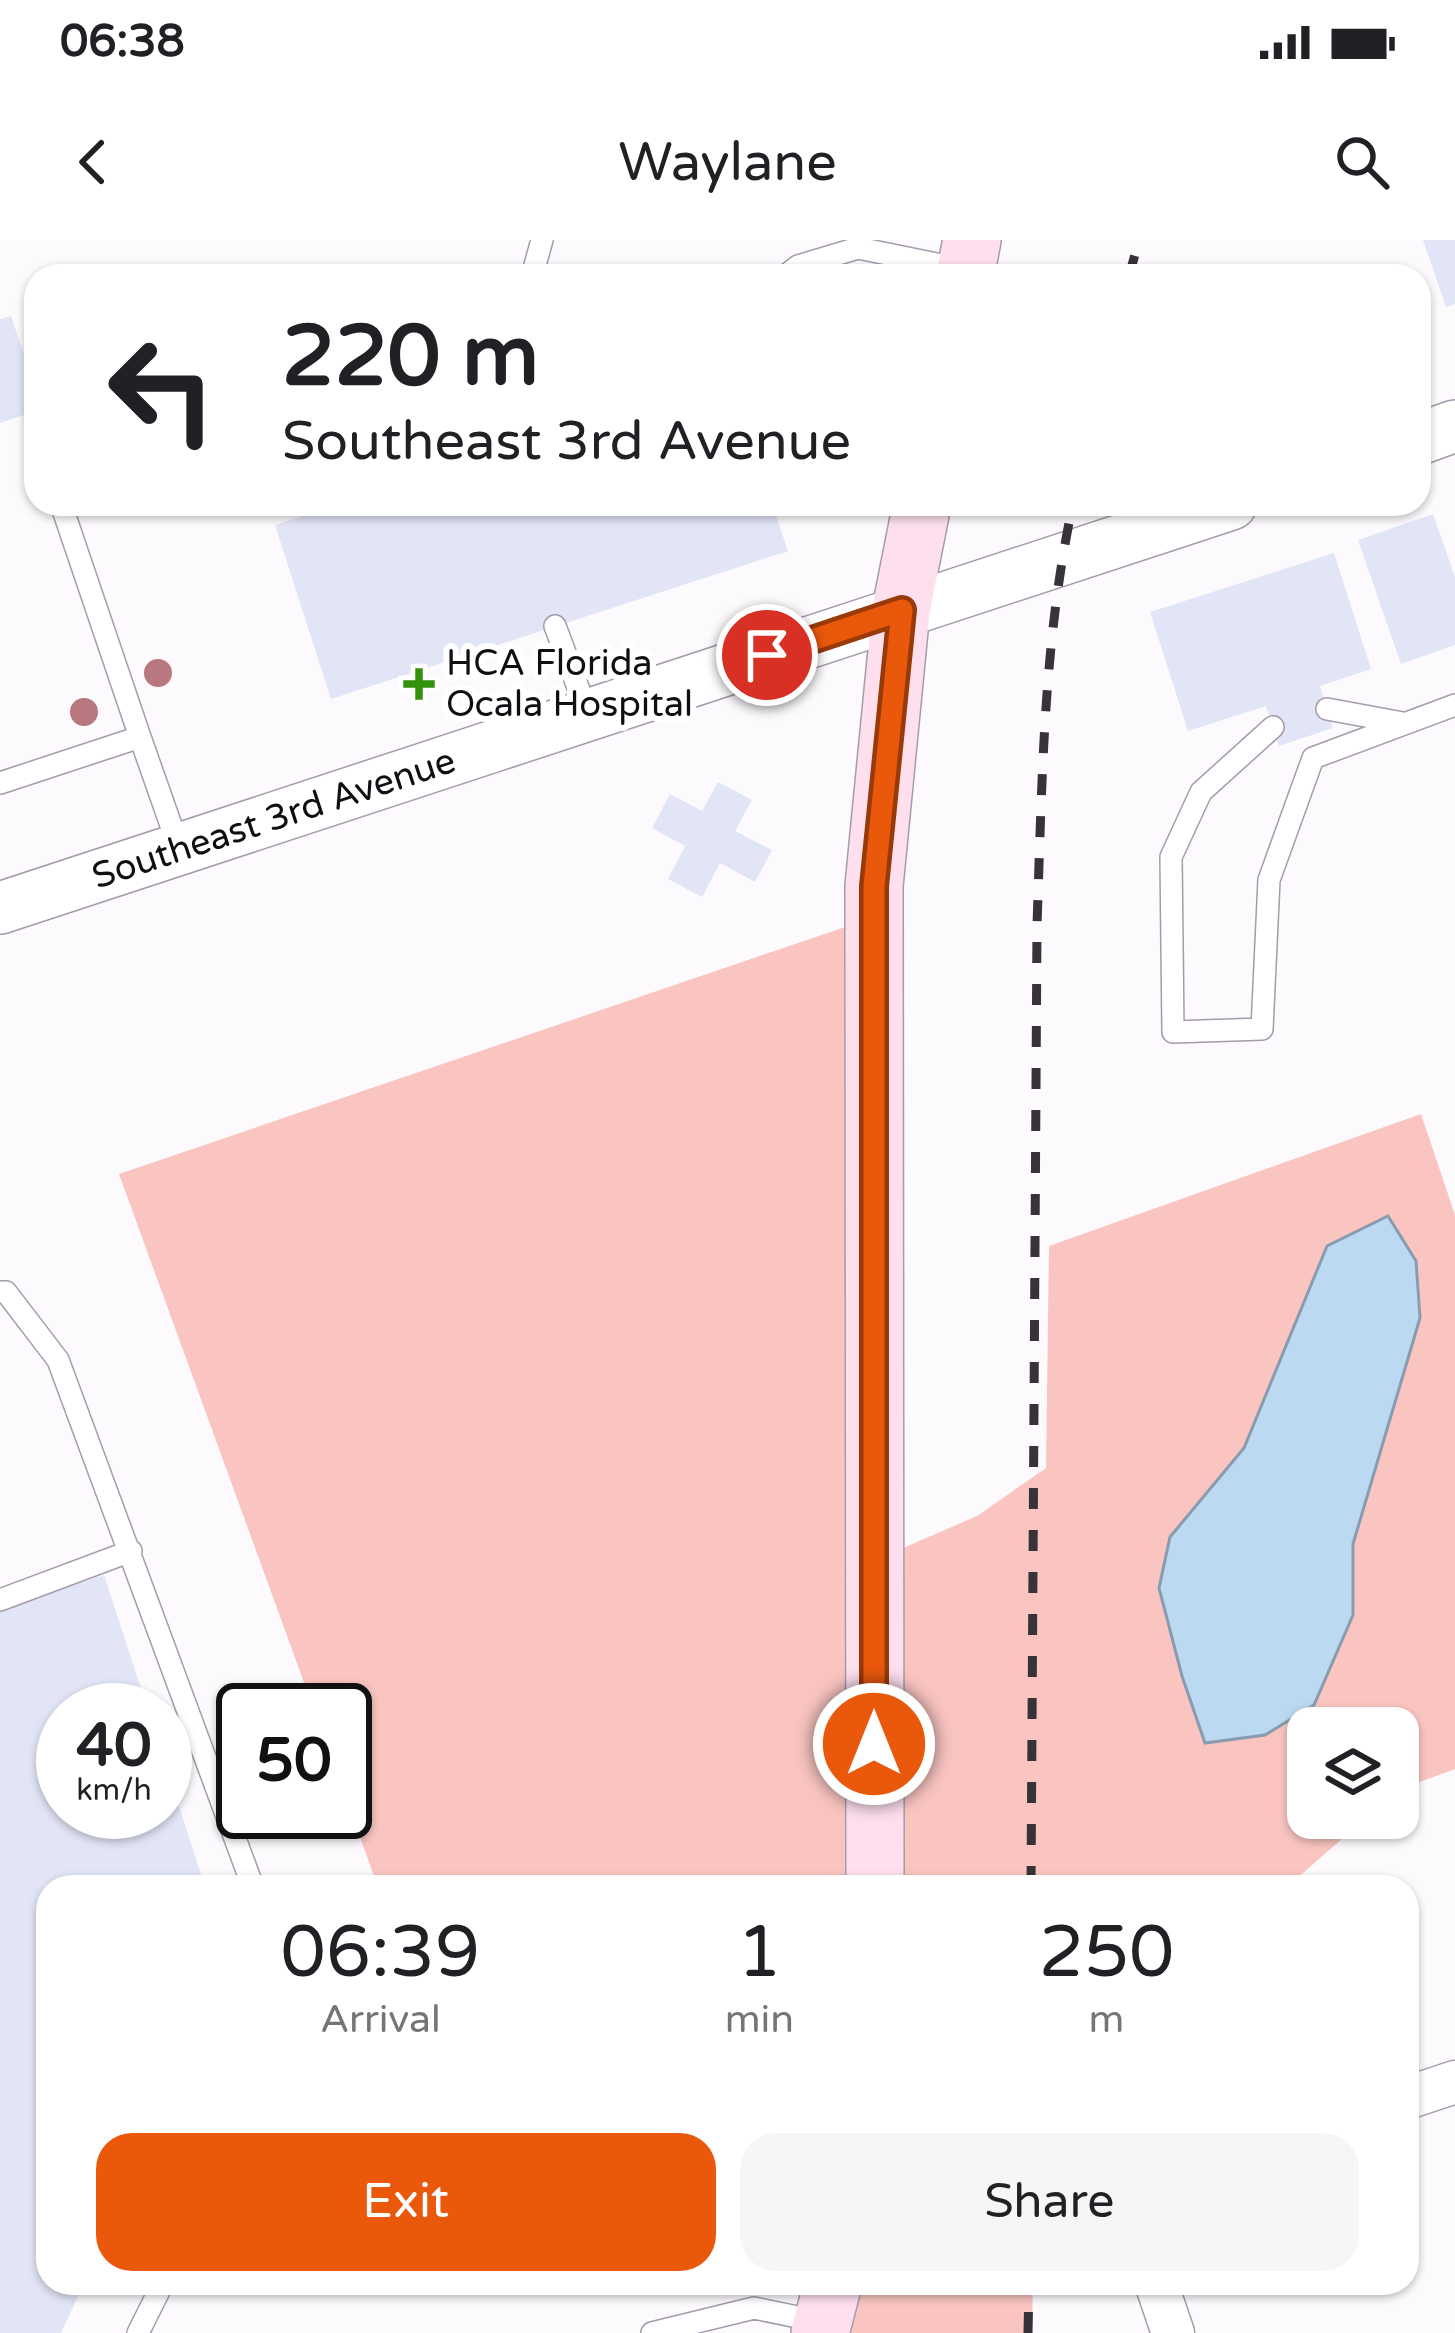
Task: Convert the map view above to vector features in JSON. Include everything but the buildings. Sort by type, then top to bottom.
[{"type":"main road","points":[[875,1875],[874,886],[902,610],[920,516]]},
{"type":"street","name":"Southeast 3rd Avenue","points":[[0,908],[1194,516]]},
{"type":"street","points":[[1419,2094],[1455,2082]]},
{"type":"street","points":[[1160,2295],[1173,2333]]},
{"type":"lane","points":[[805,264],[858,248],[968,262]]},
{"type":"lane","points":[[65,516],[179,849]]},
{"type":"lane","points":[[555,626],[588,714]]},
{"type":"lane","points":[[1274,727],[1202,792],[1171,857],[1173,1032],[1262,1029],[1269,880],[1313,758],[1455,705]]},
{"type":"lane","points":[[1327,709],[1405,724]]},
{"type":"lane","points":[[0,783],[140,737]]},
{"type":"lane","points":[[0,1292],[6,1292],[58,1360],[249,1875]]},
{"type":"lane","points":[[0,1600],[131,1551]]},
{"type":"lane","points":[[138,2333],[157,2295]]},
{"type":"lane","points":[[652,2333],[754,2308],[825,2313]]},
{"type":"shaded area","points":[[854,924],[855,1875],[374,1875],[361,1839],[372,1839],[372,1683],[304,1683],[119,1174]]},
{"type":"shaded area","points":[[1421,1114],[1455,1215],[1455,1769],[1419,1782],[1419,1707],[1287,1707],[1287,1839],[1342,1839],[1301,1875],[894,1875],[894,1552],[977,1516],[1046,1468],[1049,1246]],"holes":[[[1327,1246],[1377,1455],[1353,1544],[1353,1615],[1205,1743],[1159,1588],[1170,1537],[1244,1448]]]},
{"type":"shaded area","points":[[850,2295],[1033,2295],[1032,2333],[839,2333]]},
{"type":"water","points":[[1388,1216],[1416,1261],[1420,1318],[1353,1544],[1353,1615],[1314,1705],[1287,1707],[1287,1722],[1265,1735],[1205,1743],[1159,1588],[1170,1537],[1244,1448],[1327,1246]]},
{"type":"railway","points":[[1132,264],[1139,240]]},
{"type":"railway","points":[[1031,1875],[1037,925],[1050,660],[1071,516]]},
{"type":"railway","points":[[1028,2333],[1029,2295]]},
{"type":"place","name":"HCA Florida Ocala Hospital","points":[[419,684]]},
{"type":"route","points":[[767,655],[902,610],[874,886],[874,1744]]}]
